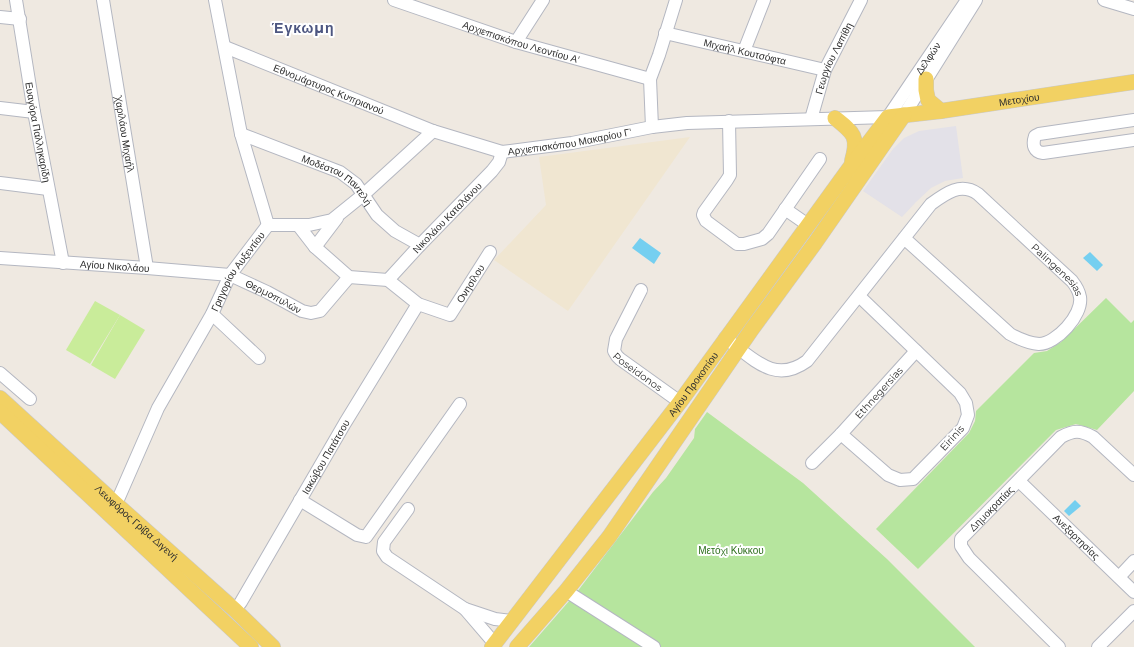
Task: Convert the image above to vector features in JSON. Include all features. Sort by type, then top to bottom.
[{"type":"main road","points":[[926,79],[928,100],[941,111]]},
{"type":"main road","name":"Μετοχίου","points":[[888,116],[941,111],[1134,82]]},
{"type":"main road","name":"Αγίου Προκοπίου","points":[[517,647],[566,591],[609,537],[739,348],[815,243],[904,115]]},
{"type":"main road","name":"Αγίου Προκοπίου","points":[[494,645],[680,402],[725,338],[888,116]]},
{"type":"main road","points":[[835,118],[849,129],[855,138],[856,149],[851,166]]},
{"type":"main road","name":"Λεωφόρος Γρίβα Διγενή","points":[[0,398],[235,610],[273,647]]},
{"type":"main road","name":"Λεωφόρος Γρίβα Διγενή","points":[[0,412],[251,647]]},
{"type":"street","name":"Ευαγόρα Παλληκαρίδη","points":[[16,0],[34,112],[63,263]]},
{"type":"street","name":"Χαριλάου Μιχαήλ","points":[[103,0],[147,268]]},
{"type":"street","name":"Γρηγορίου Αυξεντίου","points":[[116,504],[158,408],[212,314],[230,276],[268,225],[241,134],[215,0]]},
{"type":"street","name":"Αρχιεπισκόπου Λεοντίου Α'","points":[[394,0],[516,42],[650,79]]},
{"type":"street","points":[[516,42],[543,0]]},
{"type":"street","points":[[744,51],[764,0]]},
{"type":"street","name":"Γεωργίου Λαπίθη","points":[[812,119],[825,70],[861,0]]},
{"type":"street","name":"Δελφών","points":[[888,116],[967,0]]},
{"type":"street","name":"Δελφών","points":[[904,115],[976,0]]},
{"type":"street","points":[[1104,0],[1134,9]]},
{"type":"street","points":[[652,127],[650,79],[659,55],[672,1]]},
{"type":"street","points":[[0,17],[20,19]]},
{"type":"street","name":"Μιχαήλ Κουτσόφτα","points":[[665,33],[825,70]]},
{"type":"street","name":"Εθνομάρτυρος Κυπριανού","points":[[225,47],[433,131]]},
{"type":"street","points":[[0,108],[34,112]]},
{"type":"street","points":[[835,118],[888,116]]},
{"type":"street","name":"Αρχιεπισκόπου Μακαρίου Γ'","points":[[433,131],[502,152],[572,143],[652,127],[686,123],[835,118]]},
{"type":"street","points":[[1134,120],[1039,134],[1035,136],[1034,144],[1035,150],[1039,153],[1043,153],[1134,140]]},
{"type":"street","points":[[729,121],[730,175],[704,212],[704,219],[734,242],[744,244],[765,237],[820,159]]},
{"type":"street","points":[[268,225],[309,225],[332,220],[363,196],[433,131]]},
{"type":"street","name":"Μοδέστου Παντελή","points":[[241,134],[340,172],[356,184],[377,215],[389,226],[420,245]]},
{"type":"street","name":"Νικολάου Καταλάνου","points":[[388,280],[492,171],[499,162],[502,152]]},
{"type":"street","points":[[0,183],[48,189]]},
{"type":"street","name":"Palingenesias","points":[[725,338],[762,365],[776,371],[798,367],[807,361],[904,238],[932,204],[945,194],[955,189],[972,190],[993,207],[1072,281],[1078,289],[1081,298],[1080,307],[1076,316],[1054,339],[1040,344],[1022,341],[1010,334],[904,238]]},
{"type":"street","points":[[785,209],[808,225]]},
{"type":"street","points":[[315,247],[340,214]]},
{"type":"street","points":[[298,225],[315,247],[349,277],[388,280],[418,304]]},
{"type":"street","name":"Ονησίλου","points":[[418,304],[450,314],[490,252]]},
{"type":"street","name":"Αγίου Νικολάου","points":[[0,258],[147,268],[230,276]]},
{"type":"street","name":"Θερμοπυλών","points":[[230,276],[267,292],[302,311],[311,313],[320,311],[349,277]]},
{"type":"street","name":"Poseidonos","points":[[641,290],[616,339],[614,351],[620,359],[680,402]]},
{"type":"street","name":"Eirinis","points":[[841,434],[888,475],[900,480],[913,479],[963,428],[968,415],[966,403],[960,393],[859,296]]},
{"type":"street","name":"Ιακώβου Πατάτσου","points":[[235,610],[345,423],[418,304]]},
{"type":"street","points":[[212,314],[259,358]]},
{"type":"street","name":"Ethnegersias","points":[[812,463],[841,434],[916,352]]},
{"type":"street","points":[[0,374],[30,399]]},
{"type":"street","points":[[300,500],[357,535],[366,537],[460,404]]},
{"type":"street","name":"Δημοκρατίας","points":[[1059,647],[969,558],[960,546],[961,539],[1061,438],[1068,433],[1077,431],[1094,437],[1134,475]]},
{"type":"street","name":"Ανεξαρτησίας","points":[[1019,481],[1134,592]]},
{"type":"street","points":[[408,509],[384,542],[384,555],[465,609],[494,619],[512,621]]},
{"type":"street","points":[[1119,577],[1134,561]]},
{"type":"street","points":[[566,591],[654,647]]},
{"type":"street","points":[[465,609],[494,645]]},
{"type":"street","points":[[1098,647],[1134,611]]},
{"type":"shaded area","points":[[956,126],[963,178],[945,181],[931,188],[902,217],[863,191],[893,149],[904,138],[919,131]]},
{"type":"shaded area","points":[[690,137],[568,311],[494,260],[546,205],[539,157]]},
{"type":"green space","points":[[1106,298],[1131,323],[1134,320],[1134,391],[1097,430],[1076,424],[1056,430],[918,569],[876,529],[969,433],[975,421],[976,411],[1034,353],[1047,351],[1061,342]]},
{"type":"green space","points":[[95,301],[120,315],[90,364],[66,350]]},
{"type":"green space","points":[[120,315],[145,330],[115,379],[91,365]]},
{"type":"green space","name":"Μετόχι Κύκκου","points":[[707,412],[803,483],[887,559],[975,647],[529,647],[577,592],[653,492],[666,478],[694,438],[695,429]]},
{"type":"water","points":[[640,238],[661,253],[654,264],[632,248]]},
{"type":"water","points":[[1090,252],[1103,265],[1097,271],[1083,258]]},
{"type":"water","points":[[1075,500],[1081,506],[1069,516],[1064,511]]},
{"type":"district","name":"Έγκωμη","points":[[303,28]]}]
